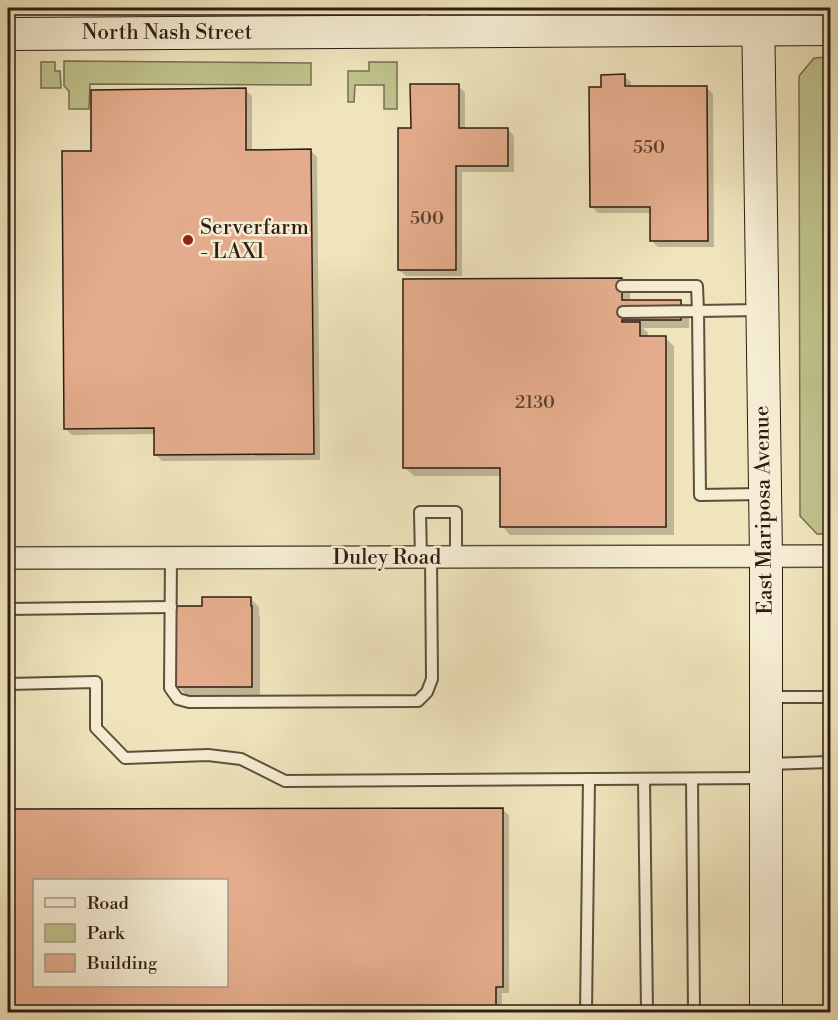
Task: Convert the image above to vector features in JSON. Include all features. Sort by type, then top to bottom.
[{"type":"street","name":"North Nash Street","points":[[8,34],[423,20],[758,19],[831,29]]},
{"type":"street","name":"East Mariposa Avenue","points":[[758,19],[765,494],[765,1012]]},
{"type":"street","name":"Duley Road","points":[[8,558],[831,556]]},
{"type":"lane","points":[[622,286],[697,286],[700,495],[765,494]]},
{"type":"lane","points":[[623,312],[762,310]]},
{"type":"lane","points":[[171,558],[170,688],[178,699],[189,702],[418,701],[427,692],[432,679],[426,558],[420,512],[456,512],[456,558]]},
{"type":"lane","points":[[8,609],[171,607]]},
{"type":"lane","points":[[8,684],[96,682],[96,728],[125,758],[208,754],[241,759],[285,781],[692,779],[831,762]]},
{"type":"lane","points":[[765,698],[831,697]]},
{"type":"lane","points":[[586,1012],[589,779]]},
{"type":"lane","points":[[644,779],[647,1012]]},
{"type":"lane","points":[[651,1012],[694,1012],[692,779]]},
{"type":"green space","points":[[830,57],[830,534],[817,534],[800,516],[799,76],[814,58]]},
{"type":"green space","points":[[64,61],[311,63],[311,85],[90,84],[89,109],[69,109],[69,91],[64,86]]},
{"type":"green space","points":[[41,62],[55,62],[55,71],[60,71],[61,88],[41,88]]},
{"type":"green space","points":[[369,62],[397,62],[397,109],[384,109],[384,85],[355,85],[354,102],[348,102],[348,71],[369,71]]},
{"type":"building","points":[[625,74],[625,86],[707,86],[708,241],[650,241],[650,207],[590,207],[589,87],[601,87],[601,75]]},
{"type":"building","points":[[410,84],[459,84],[459,128],[508,128],[508,166],[456,166],[456,270],[398,270],[398,128],[411,128]]},
{"type":"building","name":"Serverfarm - LAX1","points":[[246,88],[246,150],[311,149],[314,454],[154,455],[154,428],[64,429],[62,151],[91,151],[91,90]]},
{"type":"building","points":[[622,278],[622,300],[681,300],[681,320],[622,320],[622,322],[640,322],[640,336],[666,336],[666,527],[500,527],[500,468],[403,468],[403,279]]},
{"type":"building","points":[[202,597],[251,597],[252,687],[176,687],[176,606],[202,606]]},
{"type":"building","points":[[503,808],[503,987],[496,987],[496,1012],[8,1012],[8,809]]},
{"type":"place","name":"Serverfarm - LAX1","points":[[188,240]]}]
